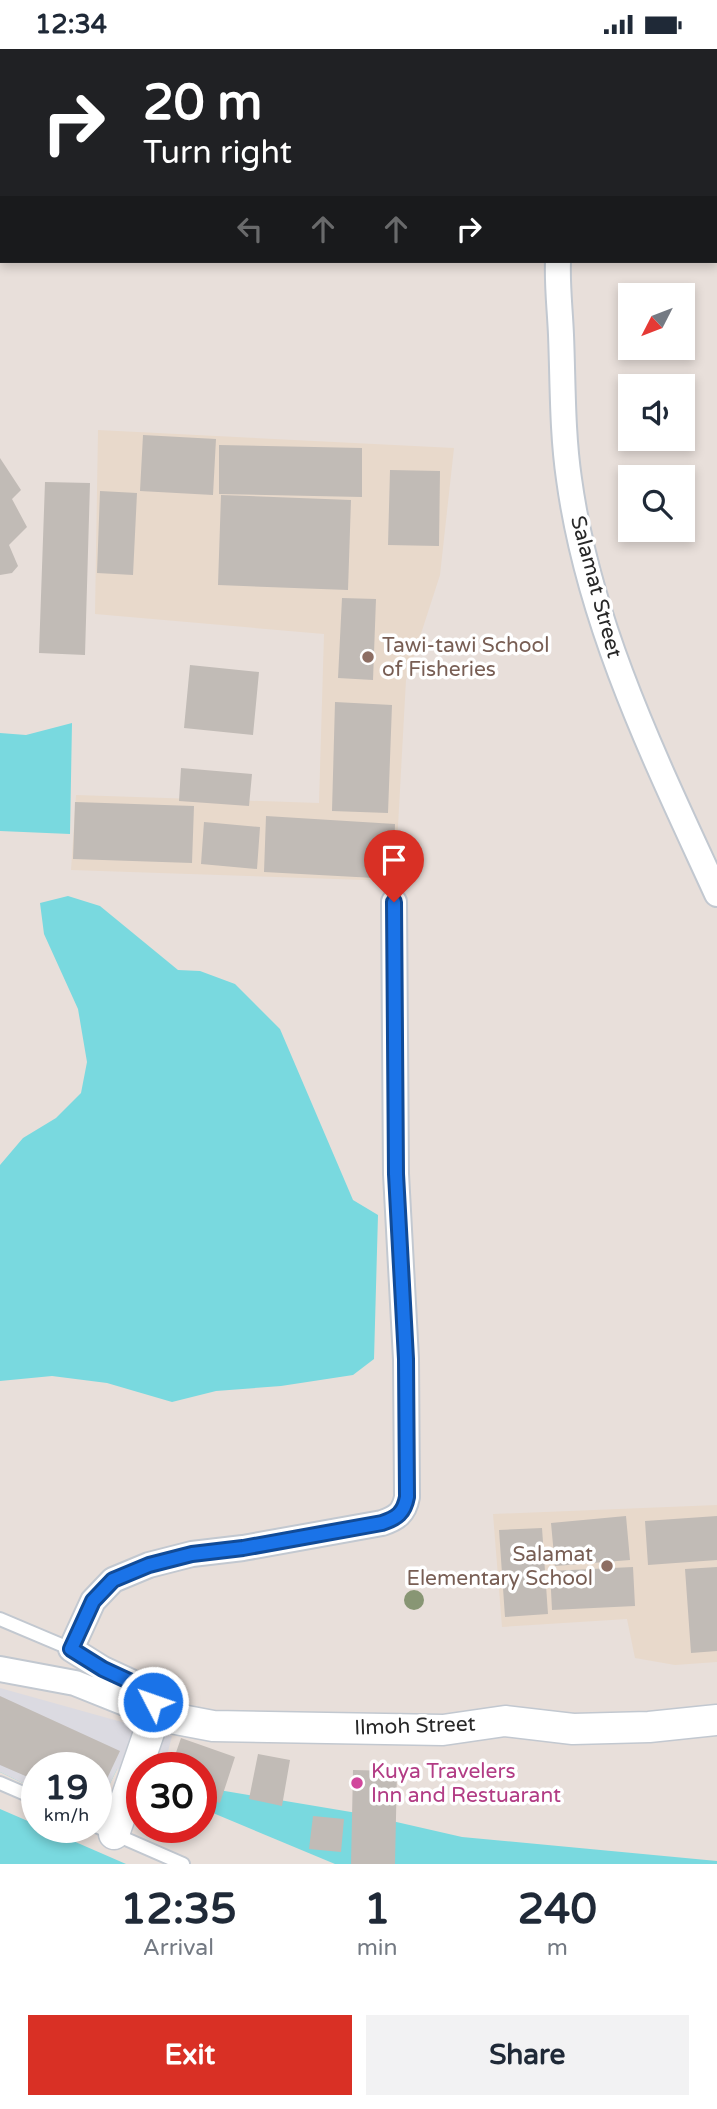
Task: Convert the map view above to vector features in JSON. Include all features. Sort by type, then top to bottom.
[{"type":"street","name":"Salamat Street","points":[[558,263],[562,395],[569,479],[587,562],[616,664],[717,894]]},
{"type":"street","points":[[112,1814],[155,1715],[153,1702],[144,1688],[103,1669],[71,1649],[93,1601],[113,1580],[149,1565],[192,1554],[243,1548],[382,1523],[396,1518],[404,1509],[407,1497],[406,1359],[396,1174],[394,902]]},
{"type":"street","points":[[0,1669],[75,1683],[155,1715]]},
{"type":"street","name":"Ilmoh Street","points":[[155,1715],[213,1726],[443,1730],[505,1721],[573,1729],[649,1727],[717,1720]]},
{"type":"lane","points":[[0,1619],[71,1649]]},
{"type":"lane","points":[[0,1783],[21,1793]]},
{"type":"lane","points":[[112,1833],[183,1864]]},
{"type":"shaded area","name":"Tawi-tawi School of Fisheries","points":[[98,430],[454,448],[440,575],[406,680],[395,881],[71,870],[76,795],[319,803],[324,634],[95,614]]},
{"type":"shaded area","name":"Salamat Elementary School","points":[[717,1505],[717,1662],[675,1665],[635,1658],[627,1619],[502,1627],[493,1514]]},
{"type":"shaded area","points":[[0,1688],[172,1736],[168,1752],[126,1752],[126,1832],[112,1829],[112,1752],[21,1752],[21,1818],[0,1809]]},
{"type":"shaded area","points":[[217,1831],[335,1864],[199,1843],[217,1843]]},
{"type":"water","points":[[72,723],[70,834],[0,831],[0,733],[26,735]]},
{"type":"water","points":[[68,896],[100,906],[178,970],[200,971],[235,984],[280,1029],[353,1200],[378,1215],[374,1359],[353,1375],[281,1386],[216,1391],[172,1402],[107,1383],[52,1376],[0,1381],[0,1165],[23,1138],[56,1118],[81,1093],[87,1062],[78,1009],[44,934],[40,903]]},
{"type":"water","points":[[117,1769],[126,1790],[126,1843],[217,1843],[217,1790],[357,1813],[462,1837],[717,1861],[717,1864],[0,1864],[0,1772],[21,1782],[21,1843],[112,1843],[112,1779]]},
{"type":"pier","points":[[117,1769],[126,1772],[126,1843],[217,1843],[217,1815],[335,1864],[126,1864],[78,1843],[112,1843],[112,1779]]},
{"type":"pier","points":[[0,1772],[21,1782],[21,1818],[0,1809]]},
{"type":"building","points":[[143,435],[216,439],[213,495],[140,491]]},
{"type":"building","points":[[219,445],[362,448],[362,497],[219,494]]},
{"type":"building","points":[[0,458],[21,490],[12,499],[27,527],[9,545],[18,566],[12,573],[0,575]]},
{"type":"building","points":[[390,470],[440,471],[439,546],[388,545]]},
{"type":"building","points":[[45,482],[90,483],[85,655],[39,653]]},
{"type":"building","points":[[100,491],[137,493],[133,575],[97,573]]},
{"type":"building","points":[[221,495],[351,500],[348,590],[218,585]]},
{"type":"building","points":[[342,598],[376,599],[373,680],[338,678]]},
{"type":"building","points":[[190,665],[259,672],[253,735],[184,728]]},
{"type":"building","points":[[335,702],[392,705],[388,813],[332,811]]},
{"type":"building","points":[[181,768],[252,774],[249,806],[179,801]]},
{"type":"building","points":[[75,802],[194,806],[192,863],[73,859]]},
{"type":"building","points":[[266,816],[395,824],[393,879],[264,872]]},
{"type":"building","points":[[204,822],[260,827],[257,869],[201,864]]},
{"type":"building","points":[[626,1516],[630,1560],[555,1566],[551,1523]]},
{"type":"building","points":[[717,1516],[717,1560],[648,1565],[645,1521]]},
{"type":"building","points":[[542,1528],[548,1614],[505,1617],[499,1530]]},
{"type":"building","points":[[633,1567],[635,1606],[552,1610],[550,1571]]},
{"type":"building","points":[[717,1567],[717,1651],[691,1653],[685,1569]]},
{"type":"building","points":[[0,1696],[120,1751],[112,1768],[112,1752],[21,1752],[21,1774],[0,1765]]},
{"type":"building","points":[[181,1738],[235,1757],[220,1803],[217,1802],[217,1752],[176,1752]]},
{"type":"building","points":[[258,1754],[290,1760],[282,1806],[249,1799]]},
{"type":"building","points":[[353,1770],[397,1771],[395,1864],[351,1864]]},
{"type":"building","points":[[313,1816],[344,1819],[341,1852],[309,1849]]},
{"type":"place","name":"Tawi-tawi School of Fisheries","points":[[368,657]]},
{"type":"place","name":"Salamat Elementary School","points":[[607,1566]]},
{"type":"place","name":"Kuya Travelers Inn and Restuarant","points":[[357,1783]]},
{"type":"route","points":[[153,1702],[144,1688],[103,1669],[71,1649],[93,1601],[113,1580],[149,1565],[192,1554],[243,1548],[382,1523],[396,1518],[404,1509],[407,1497],[406,1359],[396,1174],[394,902]]}]
